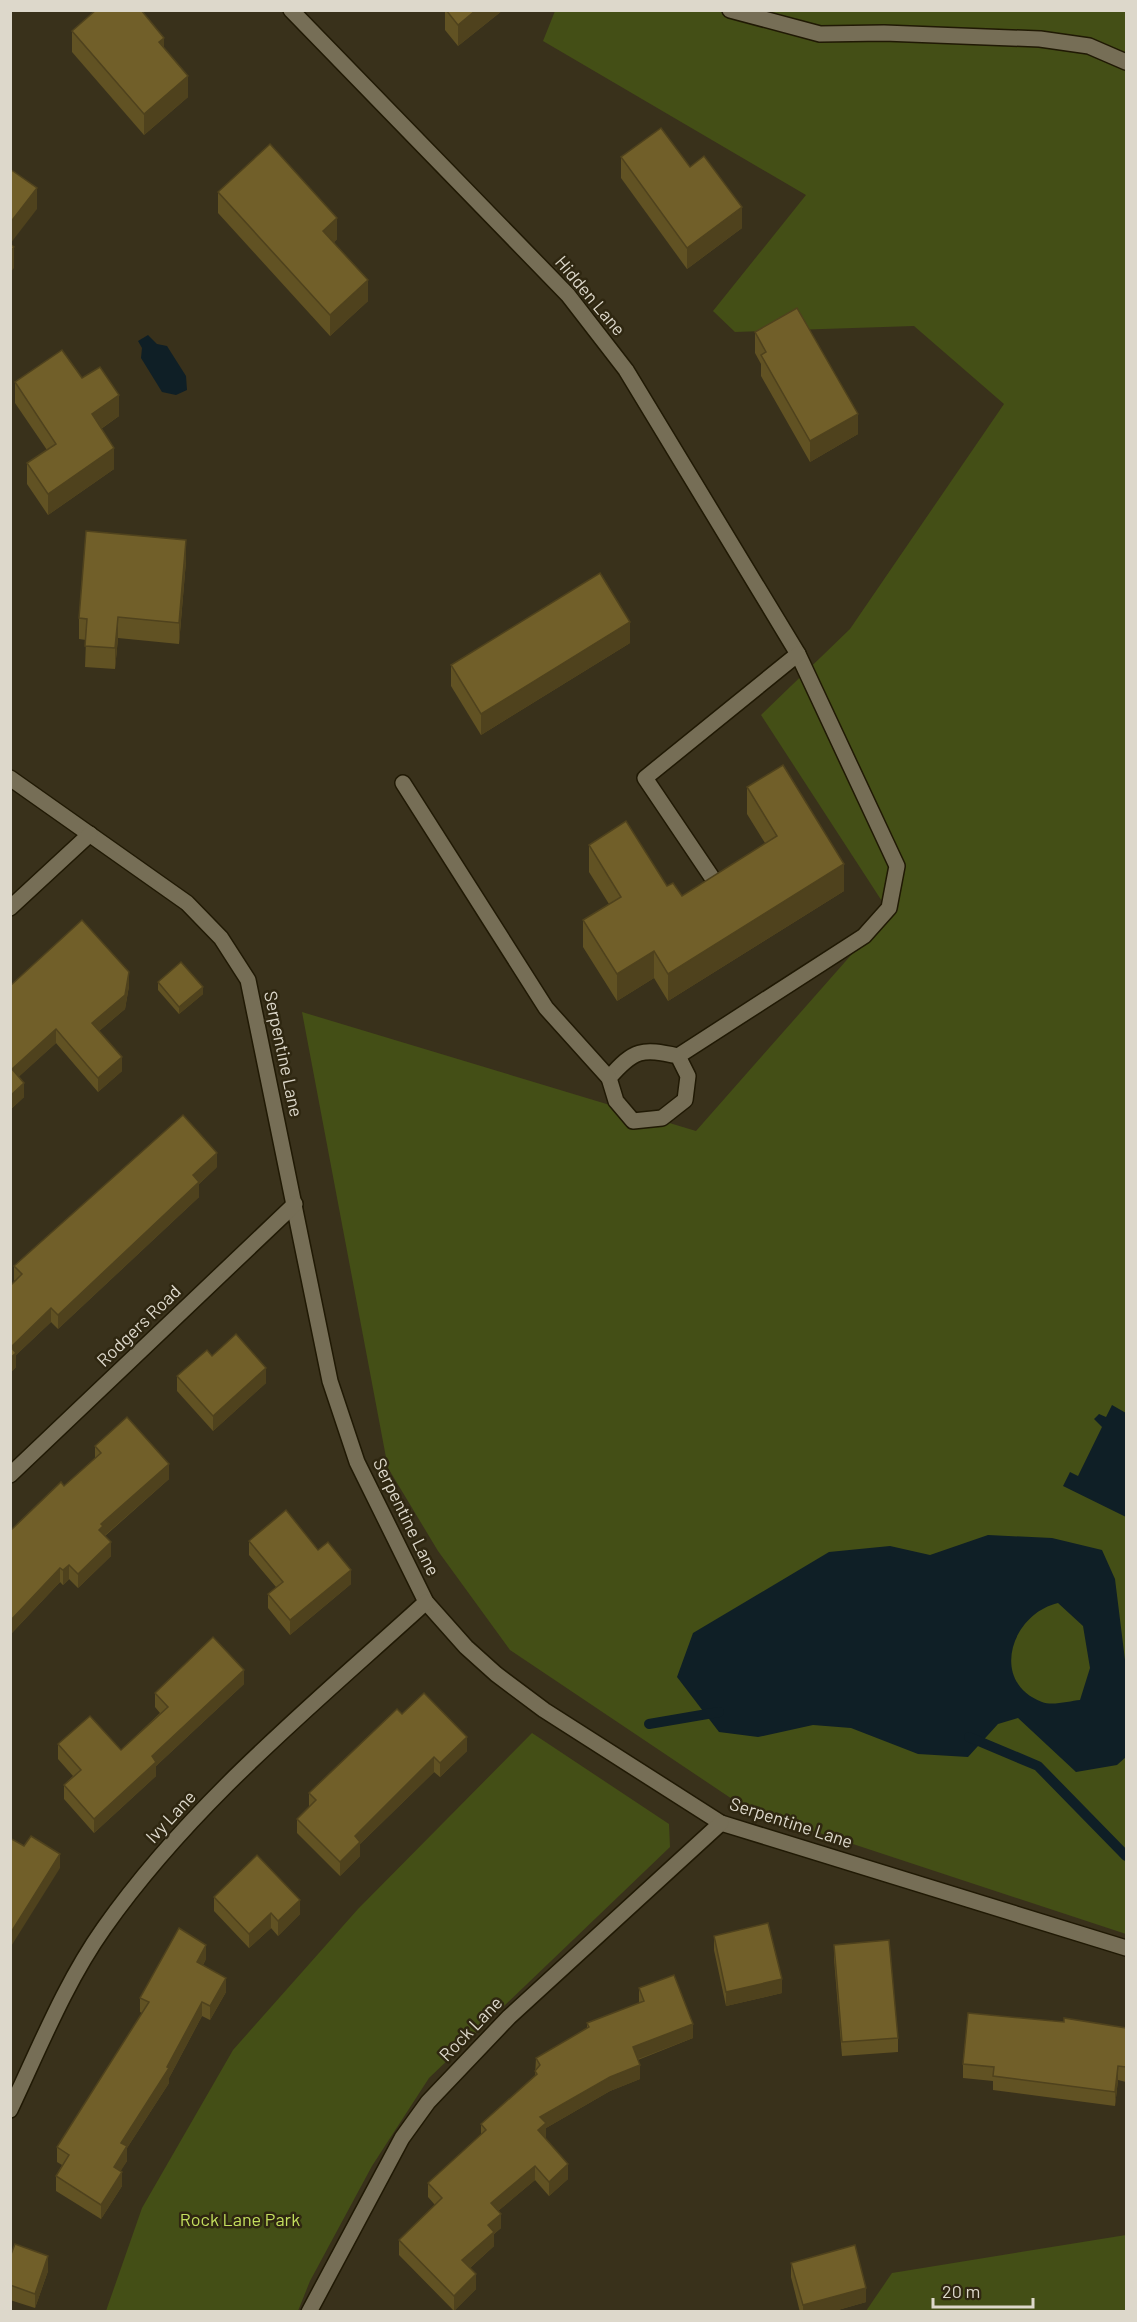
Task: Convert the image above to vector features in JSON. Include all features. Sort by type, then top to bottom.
[{"type":"street","name":"Hidden Lane","points":[[291,10],[574,303],[626,370],[798,654],[897,866],[889,908],[864,936],[678,1056]]},
{"type":"street","points":[[730,10],[820,34],[926,34],[1040,39],[1089,46],[1126,62]]},
{"type":"street","points":[[711,876],[645,778],[798,654]]},
{"type":"street","name":"Serpentine Lane","points":[[10,778],[187,903],[221,938],[248,980],[330,1381],[350,1442],[385,1523],[426,1602],[466,1647],[496,1674],[544,1710],[722,1823],[1126,1948]]},
{"type":"street","points":[[403,783],[546,1008],[609,1077],[616,1101],[633,1121],[662,1118],[685,1100],[688,1076],[678,1056],[650,1050],[626,1058],[609,1077]]},
{"type":"street","points":[[10,908],[90,834]]},
{"type":"street","name":"Rodgers Road","points":[[10,1475],[295,1204]]},
{"type":"street","name":"Ivy Lane","points":[[10,2110],[71,1983],[102,1929],[136,1885],[179,1835],[259,1754],[426,1602]]},
{"type":"street","name":"Rock Lane","points":[[309,2312],[402,2138],[428,2102],[525,2003],[722,1823]]},
{"type":"green space","points":[[555,11],[1126,11],[1126,1934],[747,1809],[510,1650],[438,1551],[388,1468],[302,1012],[696,1131],[889,912],[761,715],[850,629],[1004,404],[914,326],[735,332],[713,311],[806,195],[543,41]]},
{"type":"green space","name":"Rock Lane Park","points":[[532,1733],[669,1824],[670,1847],[429,2078],[372,2166],[310,2281],[298,2311],[106,2311],[142,2208],[233,2050],[358,1909]]},
{"type":"green space","points":[[1126,2235],[1126,2311],[866,2311],[892,2273]]},
{"type":"water","points":[[148,335],[157,344],[167,346],[186,376],[187,390],[176,395],[162,392],[141,358],[142,348],[138,341]]},
{"type":"water","points":[[1112,1405],[1126,1413],[1126,1517],[1063,1486],[1070,1472],[1078,1476],[1102,1427],[1094,1419],[1099,1414],[1106,1417]]},
{"type":"water","points":[[988,1535],[1052,1538],[1102,1550],[1115,1579],[1126,1668],[1126,1757],[1117,1765],[1076,1772],[1018,1718],[998,1724],[968,1757],[918,1754],[851,1728],[813,1725],[758,1737],[719,1732],[677,1677],[693,1633],[829,1552],[890,1546],[930,1555]],"holes":[[[1058,1603],[1083,1626],[1090,1668],[1080,1700],[1046,1703],[1026,1692],[1016,1680],[1011,1665],[1012,1649],[1018,1634],[1028,1620]]]},
{"type":"building","points":[[96,10],[141,10],[164,38],[159,42],[188,76],[144,114],[72,31]]},
{"type":"building","points":[[446,10],[476,10],[458,25]]},
{"type":"building","points":[[661,128],[690,167],[704,156],[742,207],[687,248],[621,157]]},
{"type":"building","points":[[270,144],[337,218],[323,231],[368,280],[330,315],[218,192]]},
{"type":"building","points":[[10,169],[37,188],[10,223]]},
{"type":"building","points":[[797,308],[858,414],[810,441],[761,355],[766,352],[755,332]]},
{"type":"building","points":[[62,350],[82,378],[100,367],[119,395],[92,414],[114,448],[48,494],[27,463],[56,444],[15,382]]},
{"type":"building","points":[[86,531],[186,540],[179,623],[118,617],[115,648],[85,646],[87,619],[79,618]]},
{"type":"building","points":[[600,573],[630,622],[481,714],[451,665]]},
{"type":"building","points":[[783,765],[844,864],[668,974],[654,951],[617,974],[583,920],[621,897],[589,845],[626,821],[667,886],[673,883],[682,896],[777,836],[747,787]]},
{"type":"building","points":[[82,920],[129,972],[125,995],[92,1023],[122,1057],[98,1078],[56,1029],[12,1069],[24,1083],[10,1096],[10,986]]},
{"type":"building","points":[[181,962],[203,987],[179,1007],[158,982]]},
{"type":"building","points":[[183,1115],[217,1153],[193,1175],[199,1182],[58,1315],[51,1308],[11,1347],[16,1353],[10,1358],[10,1286],[22,1274],[14,1266]]},
{"type":"building","points":[[236,1334],[266,1368],[213,1416],[177,1376],[207,1350],[212,1356]]},
{"type":"building","points":[[127,1417],[169,1464],[101,1524],[103,1526],[99,1530],[111,1542],[78,1574],[69,1565],[63,1570],[60,1568],[10,1621],[10,1531],[61,1482],[64,1486],[101,1453],[95,1446]]},
{"type":"building","points":[[286,1510],[318,1550],[328,1542],[351,1570],[290,1620],[268,1594],[283,1582],[249,1541]]},
{"type":"building","points":[[213,1637],[244,1670],[152,1756],[156,1762],[94,1819],[64,1785],[81,1770],[58,1744],[90,1716],[121,1750],[168,1707],[155,1693]]},
{"type":"building","points":[[424,1693],[467,1737],[440,1763],[434,1757],[355,1836],[360,1842],[340,1862],[297,1819],[316,1800],[309,1793],[397,1709],[402,1714]]},
{"type":"building","points":[[31,1836],[60,1854],[10,1934],[10,1838],[24,1846]]},
{"type":"building","points":[[257,1855],[300,1900],[278,1921],[271,1913],[249,1934],[214,1897]]},
{"type":"building","points":[[768,1923],[782,1979],[726,1992],[714,1936]]},
{"type":"building","points":[[179,1928],[206,1945],[197,1962],[226,1978],[210,2006],[202,2002],[167,2067],[169,2068],[121,2143],[127,2146],[114,2167],[122,2172],[101,2205],[56,2176],[69,2155],[57,2147],[149,2002],[140,1998]]},
{"type":"building","points":[[889,1940],[898,2038],[842,2042],[834,1945]]},
{"type":"building","points":[[674,1975],[693,2024],[633,2047],[640,2065],[610,2077],[540,2117],[546,2123],[538,2130],[568,2164],[549,2182],[535,2166],[491,2203],[501,2214],[488,2225],[494,2232],[462,2260],[476,2274],[454,2296],[399,2240],[442,2198],[428,2183],[486,2130],[481,2124],[537,2074],[535,2071],[540,2065],[536,2058],[589,2027],[587,2023],[644,2001],[639,1988]]},
{"type":"building","points":[[968,2013],[1064,2022],[1064,2018],[1126,2028],[1126,2067],[1118,2066],[1115,2092],[993,2076],[994,2067],[963,2064]]},
{"type":"building","points":[[15,2244],[48,2256],[35,2294],[10,2285],[10,2257]]},
{"type":"building","points":[[855,2245],[866,2288],[803,2305],[791,2263]]},
{"type":"waterway","points":[[649,1724],[719,1712]]},
{"type":"waterway","points":[[969,1737],[1038,1766],[1126,1856]]}]
